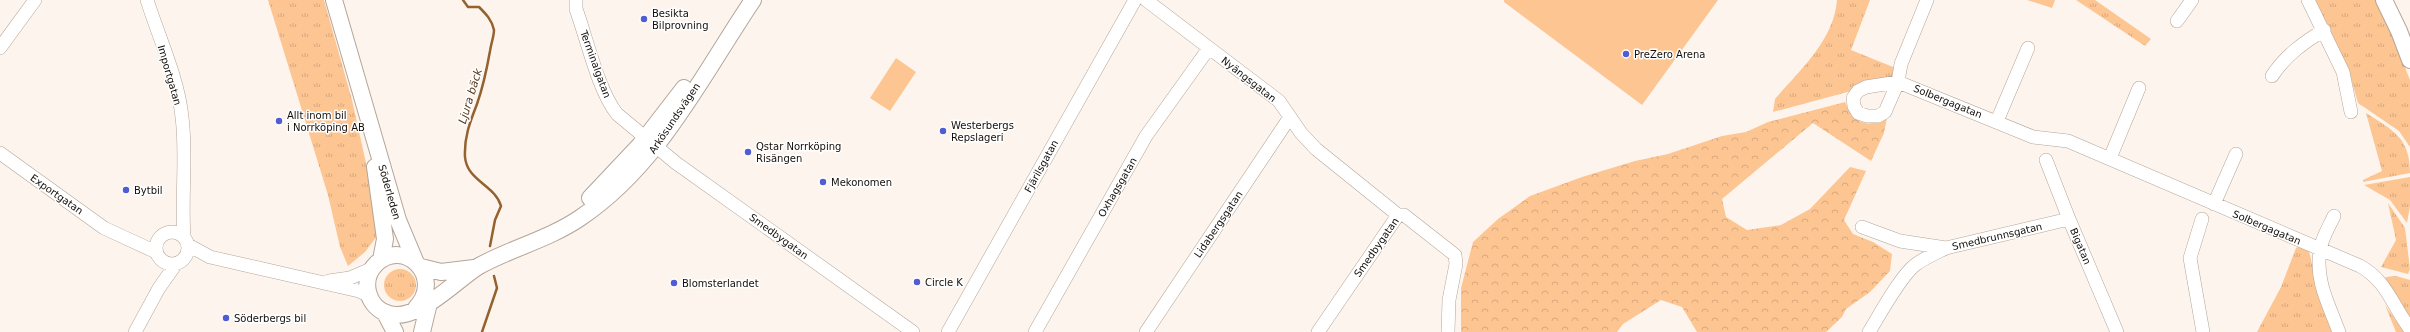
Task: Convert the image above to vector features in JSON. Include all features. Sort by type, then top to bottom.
[{"type":"main road","name":"Söderleden","points":[[334,0],[398,220],[418,265]]},
{"type":"main road","name":"Arkösundsvägen","points":[[420,307],[479,266],[529,244],[599,191],[650,143],[753,0]]},
{"type":"main road","points":[[2384,0],[2399,31],[2410,60]]},
{"type":"main road","name":"Söderleden","points":[[369,120],[373,153],[391,225],[394,246],[382,262]]},
{"type":"main road","points":[[395,332],[385,313],[375,306],[368,295],[367,282],[382,262],[409,258],[418,265],[426,279],[426,292],[412,332]]},
{"type":"main road","name":"Arkösundsvägen","points":[[418,265],[442,272],[479,266]]},
{"type":"main road","points":[[385,313],[403,315],[420,307]]},
{"type":"main road","points":[[420,307],[422,332]]},
{"type":"street","points":[[0,48],[35,0]]},
{"type":"street","name":"Importgatan","points":[[147,0],[178,98],[185,147],[183,251]]},
{"type":"street","name":"Terminalgatan","points":[[576,0],[576,10],[608,100],[617,114],[650,143]]},
{"type":"street","name":"Fjärilsgatan","points":[[948,332],[1135,0]]},
{"type":"street","name":"Nyängsgatan","points":[[1146,0],[1279,101],[1301,133],[1316,149],[1398,215]]},
{"type":"street","name":"Solbergagatan","points":[[1927,0],[1901,64],[1898,82],[1997,121],[2033,137],[2068,141],[2373,273],[2386,289],[2410,329]]},
{"type":"street","points":[[2177,21],[2192,0]]},
{"type":"street","points":[[2308,0],[2324,30],[2343,72],[2351,112]]},
{"type":"street","points":[[2272,76],[2281,62],[2299,46],[2324,30]]},
{"type":"street","name":"Oxhagsgatan","points":[[1035,332],[1146,136],[1209,48]]},
{"type":"street","points":[[1997,121],[2028,48]]},
{"type":"street","points":[[2110,158],[2139,88]]},
{"type":"street","name":"Lidabergsgatan","points":[[1146,332],[1290,117]]},
{"type":"street","name":"Smedbygatan","points":[[650,143],[913,332]]},
{"type":"street","name":"Exportgatan","points":[[0,153],[104,228],[159,256],[168,264],[183,251],[176,232],[163,235],[116,233]]},
{"type":"street","points":[[2214,204],[2236,154]]},
{"type":"street","name":"Bigatan","points":[[2046,160],[2069,219],[2118,332]]},
{"type":"street","name":"Importgatan","points":[[159,256],[163,235],[177,215],[184,175]]},
{"type":"street","name":"Smedbygatan","points":[[1318,332],[1398,215],[1404,215],[1455,255],[1456,264],[1449,300],[1448,332]]},
{"type":"street","points":[[2334,216],[2320,249],[2320,280],[2339,332]]},
{"type":"street","name":"Smedbrunnsgatan","points":[[1869,332],[1904,277],[1915,265],[1946,248],[2069,219]]},
{"type":"street","points":[[2202,219],[2190,258],[2203,332]]},
{"type":"street","points":[[1862,227],[1900,241],[1946,248]]},
{"type":"street","points":[[136,332],[159,288],[183,251],[320,282],[368,295]]},
{"type":"street","points":[[159,256],[159,288]]},
{"type":"street","points":[[320,282],[350,278],[382,262]]},
{"type":"green space","points":[[268,0],[324,0],[352,100],[381,231],[365,252],[348,266],[340,247],[328,195]]},
{"type":"green space","name":"PreZero Arena","points":[[1504,0],[1718,0],[1642,105],[1504,2]]},
{"type":"green space","points":[[1837,0],[1870,0],[1851,50],[1893,67],[1901,64],[1898,82],[1866,87],[1773,112],[1775,99],[1805,65],[1823,41],[1830,28]]},
{"type":"green space","points":[[2027,0],[2055,0],[2052,8]]},
{"type":"green space","points":[[2076,0],[2095,0],[2151,39],[2145,46]]},
{"type":"green space","points":[[2313,0],[2375,0],[2393,37],[2410,80],[2410,147],[2399,131],[2358,103],[2348,68]]},
{"type":"green space","points":[[896,58],[916,72],[890,111],[870,98]]},
{"type":"green space","points":[[1845,102],[1852,115],[1861,122],[1872,123],[1887,118],[1884,133],[1871,161],[1813,123],[1722,199],[1726,217],[1747,230],[1781,225],[1810,209],[1850,167],[1866,171],[1844,220],[1853,234],[1873,242],[1892,254],[1890,271],[1870,292],[1846,309],[1842,317],[1826,332],[1697,332],[1682,307],[1661,300],[1623,324],[1617,332],[1461,332],[1461,288],[1473,242],[1498,219],[1530,196],[1582,177],[1635,161],[1668,154],[1722,136],[1746,132],[1768,122]]},
{"type":"green space","points":[[2366,113],[2385,125],[2403,143],[2407,151],[2410,173],[2363,182],[2363,180],[2382,171]]},
{"type":"green space","points":[[2410,177],[2410,206],[2407,223],[2390,200],[2364,185]]},
{"type":"green space","points":[[2388,203],[2405,228],[2410,269],[2408,274],[2381,267],[2396,240]]},
{"type":"green space","points":[[2300,246],[2309,251],[2318,290],[2334,332],[2257,332],[2281,287],[2296,248]]},
{"type":"green space","points":[[397,269],[403,269],[413,276],[416,285],[415,291],[409,298],[403,301],[397,301],[387,294],[384,288],[384,282],[391,272]]},
{"type":"green space","points":[[2396,276],[2410,280],[2410,320],[2386,279],[2386,277]]},
{"type":"green space","points":[[2385,305],[2404,332],[2396,332]]},
{"type":"waterway","name":"Ljura bäck","points":[[463,0],[468,7],[479,7],[490,20],[494,30],[485,78],[465,143],[465,157],[467,165],[476,178],[498,199],[501,206],[495,220],[490,246]]},
{"type":"waterway","name":"Ljura bäck","points":[[482,332],[497,288],[494,276]]},
{"type":"place","name":"Besikta Bilprovning","points":[[644,19]]},
{"type":"place","name":"PreZero Arena","points":[[1626,54]]},
{"type":"place","name":"Allt inom bil i Norrköping AB","points":[[279,121]]},
{"type":"place","name":"Westerbergs Repslageri","points":[[943,131]]},
{"type":"place","name":"Qstar Norrköping Risängen","points":[[748,152]]},
{"type":"place","name":"Mekonomen","points":[[823,182]]},
{"type":"place","name":"Bytbil","points":[[126,190]]},
{"type":"place","name":"Circle K","points":[[917,282]]},
{"type":"place","name":"Blomsterlandet","points":[[674,283]]},
{"type":"place","name":"Söderbergs bil","points":[[226,318]]}]
